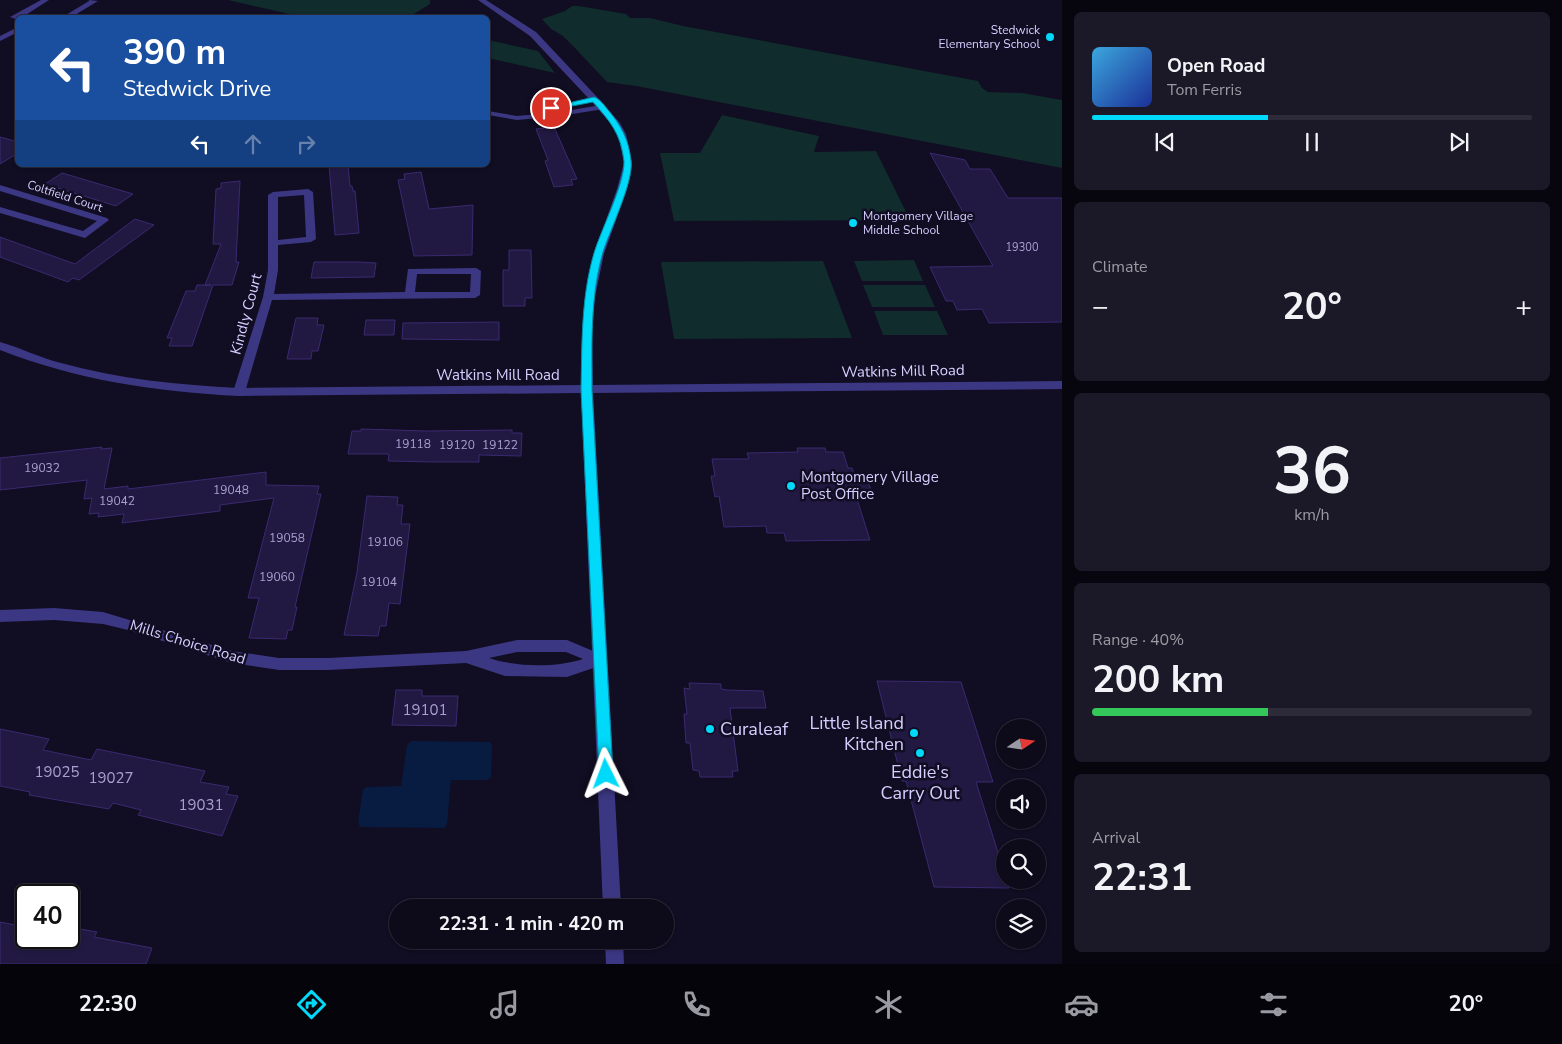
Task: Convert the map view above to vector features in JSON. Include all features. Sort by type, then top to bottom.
[{"type":"street","points":[[18,15],[46,0]]},
{"type":"street","points":[[69,15],[95,0],[92,0]]},
{"type":"street","points":[[481,0],[533,34],[602,107],[622,134],[628,163],[622,189],[598,254],[590,297],[587,334],[587,390],[612,899]]},
{"type":"street","points":[[0,39],[15,31]]},
{"type":"street","points":[[517,118],[537,111],[594,99]]},
{"type":"street","points":[[490,113],[517,118],[602,107]]},
{"type":"street","name":"Coltfield Court","points":[[0,188],[104,220],[84,235],[0,210]]},
{"type":"street","name":"Kindly Court","points":[[239,392],[268,297],[273,270],[273,195],[308,192],[311,239],[274,242]]},
{"type":"street","points":[[268,297],[410,296],[475,295],[476,271],[412,271],[410,296]]},
{"type":"street","name":"Watkins Mill Road","points":[[0,346],[52,365],[117,380],[187,389],[239,392],[1062,384]]},
{"type":"street","name":"Mills Choice Road","points":[[0,616],[54,614],[103,618],[128,624],[226,656],[272,664],[328,664],[466,657],[517,646],[568,646],[600,660]]},
{"type":"street","name":"Mills Choice Road","points":[[466,657],[506,670],[541,671],[567,671],[600,660]]},
{"type":"street","points":[[614,949],[615,964]]},
{"type":"green space","points":[[228,0],[430,0],[430,4],[412,15],[294,15]]},
{"type":"green space","points":[[572,6],[626,14],[630,18],[650,18],[683,26],[978,81],[982,88],[988,92],[1022,93],[1062,100],[1062,168],[607,82],[563,36],[551,29],[542,19],[565,11]]},
{"type":"green space","points":[[490,40],[538,51],[555,73],[490,58]]},
{"type":"green space","points":[[722,115],[819,136],[814,152],[876,151],[910,220],[674,221],[660,153],[700,153]]},
{"type":"green space","points":[[914,260],[923,281],[862,281],[854,261]]},
{"type":"green space","points":[[823,261],[852,338],[674,339],[661,262]]},
{"type":"green space","points":[[863,285],[925,285],[935,307],[872,307]]},
{"type":"green space","points":[[874,311],[937,311],[948,335],[883,335]]},
{"type":"water","points":[[411,741],[490,742],[492,745],[491,777],[487,780],[451,780],[445,828],[360,827],[358,822],[363,790],[366,787],[401,786],[407,745]]},
{"type":"building","points":[[554,127],[577,179],[571,180],[573,185],[554,187],[545,161],[548,160],[536,129]]},
{"type":"building","points":[[0,137],[15,141],[15,155],[0,164]]},
{"type":"building","name":"Montgomery Village Middle School","points":[[930,153],[965,160],[970,169],[990,169],[1008,198],[1062,198],[1062,322],[989,323],[982,309],[957,310],[953,301],[946,301],[930,267],[993,266]]},
{"type":"building","points":[[329,167],[348,167],[350,186],[355,191],[359,233],[335,235]]},
{"type":"building","points":[[421,172],[429,209],[473,205],[472,255],[414,256],[398,180],[405,179],[404,174]]},
{"type":"building","points":[[62,173],[133,194],[116,206],[45,184]]},
{"type":"building","points":[[240,181],[236,262],[239,262],[232,285],[213,285],[192,346],[169,346],[172,338],[167,338],[186,291],[195,291],[197,285],[205,285],[221,244],[213,244],[216,189],[221,188],[221,183]]},
{"type":"building","points":[[135,219],[154,225],[79,280],[73,278],[68,282],[0,257],[0,237],[75,264]]},
{"type":"building","points":[[509,250],[531,250],[532,298],[525,298],[525,306],[503,306],[503,270],[509,270]]},
{"type":"building","points":[[314,262],[376,263],[374,277],[311,278]]},
{"type":"building","points":[[296,318],[318,318],[317,325],[324,325],[318,351],[312,351],[311,359],[287,359]]},
{"type":"building","points":[[366,320],[395,320],[394,335],[364,335]]},
{"type":"building","points":[[499,322],[499,340],[402,339],[403,323]]},
{"type":"building","points":[[361,429],[426,431],[512,430],[512,433],[522,433],[521,456],[479,455],[479,462],[433,462],[388,461],[389,454],[348,454],[352,431],[361,431]]},
{"type":"building","points":[[102,447],[101,449],[112,448],[104,489],[128,486],[128,489],[266,472],[266,485],[319,486],[317,494],[321,494],[295,607],[297,607],[292,630],[288,630],[286,639],[249,638],[259,598],[248,598],[274,498],[220,505],[220,511],[122,523],[124,514],[98,517],[99,513],[89,514],[92,498],[84,499],[87,480],[0,490],[0,458]]},
{"type":"building","name":"Montgomery Village Post Office","points":[[797,448],[825,448],[826,452],[843,452],[848,468],[852,468],[855,476],[866,476],[874,498],[857,499],[870,540],[786,541],[784,533],[767,533],[766,526],[724,527],[719,496],[715,497],[711,476],[715,476],[712,459],[749,459],[747,453],[798,452]]},
{"type":"building","points":[[367,496],[398,497],[397,505],[403,505],[401,524],[410,524],[400,604],[389,603],[386,626],[380,626],[378,636],[344,635],[357,572]]},
{"type":"building","points":[[877,681],[961,682],[993,782],[976,782],[996,846],[996,888],[934,887],[906,781],[902,781]]},
{"type":"building","points":[[689,683],[721,684],[721,689],[727,690],[763,691],[766,708],[730,708],[738,771],[732,771],[733,777],[700,777],[699,771],[693,770],[690,743],[686,743],[684,714],[687,714],[684,688],[690,689]]},
{"type":"building","points":[[396,690],[422,690],[422,696],[458,696],[456,726],[392,725]]},
{"type":"building","points":[[0,729],[49,739],[43,750],[91,760],[97,749],[205,771],[200,782],[229,787],[226,794],[238,796],[222,836],[138,815],[141,810],[113,803],[109,809],[29,795],[30,792],[0,786]]},
{"type":"building","points":[[0,922],[15,925],[15,949],[80,949],[80,929],[97,932],[94,937],[152,948],[146,964],[0,964]]},
{"type":"place","name":"Stedwick Elementary School","points":[[1050,37]]},
{"type":"place","name":"Montgomery Village Middle School","points":[[853,223]]},
{"type":"place","name":"Montgomery Village Post Office","points":[[791,486]]},
{"type":"place","name":"Curaleaf","points":[[710,729]]},
{"type":"place","name":"Little Island Kitchen","points":[[914,733]]},
{"type":"place","name":"Eddie's Carry Out","points":[[920,753]]},
{"type":"route","points":[[551,108],[594,99],[617,125],[622,134],[628,163],[622,189],[598,254],[590,297],[587,334],[587,390],[606,774]]}]
